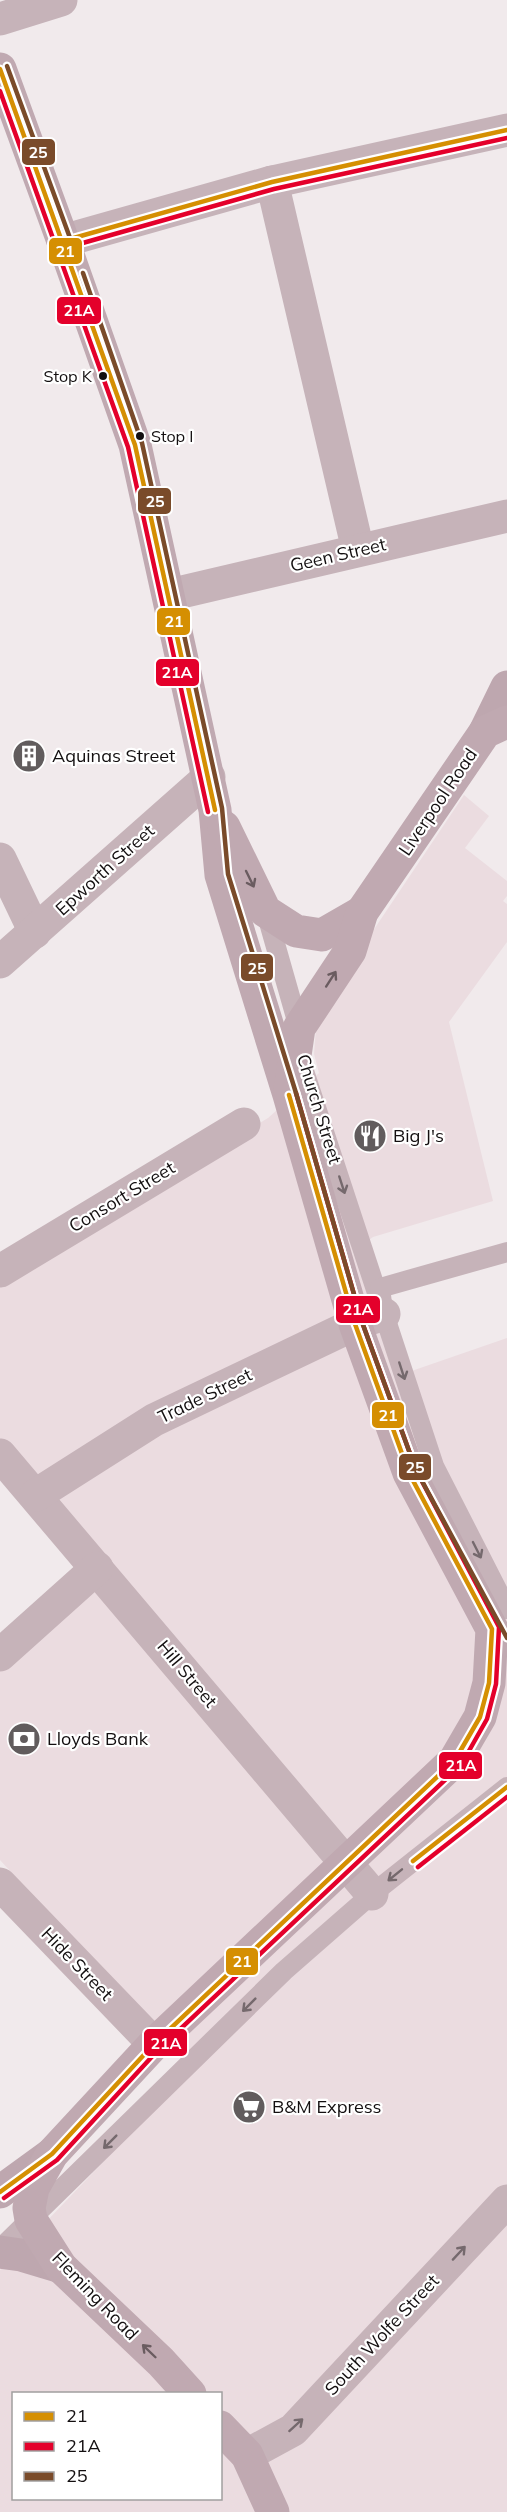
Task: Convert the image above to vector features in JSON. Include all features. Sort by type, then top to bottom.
[{"type":"main road","points":[[0,69],[135,445],[209,777],[215,810],[221,875],[289,1095]]},
{"type":"main road","name":"Liverpool Road","points":[[299,1028],[350,951],[362,912],[496,727],[507,687]]},
{"type":"main road","points":[[215,810],[265,911]]},
{"type":"main road","name":"Liverpool Road","points":[[265,911],[296,931],[322,935],[362,912]]},
{"type":"main road","name":"Church Street","points":[[299,1028],[289,1095],[369,1319],[409,1473],[502,1630]]},
{"type":"main road","points":[[0,2192],[52,2154],[154,2044],[455,1760],[480,1717],[502,1630]]},
{"type":"main road","points":[[31,2220],[29,2208],[33,2188],[52,2154]]},
{"type":"main road","name":"Fleming Road","points":[[31,2220],[61,2267],[161,2362],[188,2392]]},
{"type":"main road","points":[[0,2251],[21,2254],[61,2267]]},
{"type":"main road","points":[[222,2429],[247,2455],[273,2512]]},
{"type":"street","points":[[0,19],[61,0]]},
{"type":"street","points":[[63,241],[272,182],[507,130]]},
{"type":"street","points":[[272,182],[358,550]]},
{"type":"street","name":"Geen Street","points":[[169,595],[507,516]]},
{"type":"street","name":"Epworth Street","points":[[0,962],[209,777]]},
{"type":"street","points":[[0,860],[35,932]]},
{"type":"street","name":"Consort Street","points":[[0,1271],[244,1124]]},
{"type":"street","name":"Trade Street","points":[[36,1495],[154,1420],[369,1319]]},
{"type":"street","name":"Hill Street","points":[[0,1455],[372,1894]]},
{"type":"street","points":[[0,1655],[98,1568]]},
{"type":"street","name":"Hide Street","points":[[0,1884],[154,2044]]},
{"type":"street","name":"South Wolfe Street","points":[[247,2455],[293,2430],[507,2201]]},
{"type":"lane","points":[[265,911],[299,1028]]},
{"type":"lane","name":"Church Street","points":[[299,1028],[300,1059],[369,1319]]},
{"type":"lane","points":[[369,1319],[380,1288],[507,1252]]},
{"type":"lane","points":[[0,2251],[284,1971],[372,1894],[507,1787]]},
{"type":"shaded area","points":[[464,795],[489,816],[465,848],[507,881],[507,896],[503,901],[507,904],[507,942],[449,1022],[493,1201],[373,1237],[361,1246],[400,1375],[507,1338],[507,2512],[0,2512],[0,2270],[192,2069],[0,1860],[0,1650],[93,1559],[0,1452],[0,1282],[268,1118],[319,1073],[314,1054],[316,1028],[322,1007]]},
{"type":"transit line","name":"25","points":[[7,66],[70,238]]},
{"type":"transit line","name":"21","points":[[0,69],[135,445],[215,810]]},
{"type":"transit line","name":"21A","points":[[0,91],[128,447],[208,812]]},
{"type":"transit line","name":"21","points":[[63,241],[272,182],[507,130]]},
{"type":"transit line","name":"21A","points":[[65,248],[274,189],[507,138]]},
{"type":"transit line","name":"25","points":[[83,273],[142,443],[222,808],[228,874],[296,1093],[362,1322],[416,1470],[507,1638]]},
{"type":"transit line","name":"21A","points":[[4,2198],[57,2160],[159,2049],[461,1765],[487,1719],[496,1684],[499,1627],[416,1470],[362,1322],[296,1093]]},
{"type":"transit line","name":"21","points":[[0,2192],[52,2154],[154,2044],[455,1760],[480,1717],[489,1683],[492,1629],[409,1473],[355,1324],[289,1095]]},
{"type":"transit line","name":"21","points":[[413,1861],[507,1787]]},
{"type":"transit line","name":"21A","points":[[418,1867],[507,1797]]},
{"type":"place","name":"Stop K","points":[[103,376]]},
{"type":"place","name":"Stop I","points":[[140,436]]},
{"type":"place","name":"Aquinas Street","points":[[29,756]]},
{"type":"place","name":"Big J's","points":[[370,1136]]},
{"type":"place","name":"Lloyds Bank","points":[[24,1739]]},
{"type":"place","name":"B&M Express","points":[[249,2107]]}]
